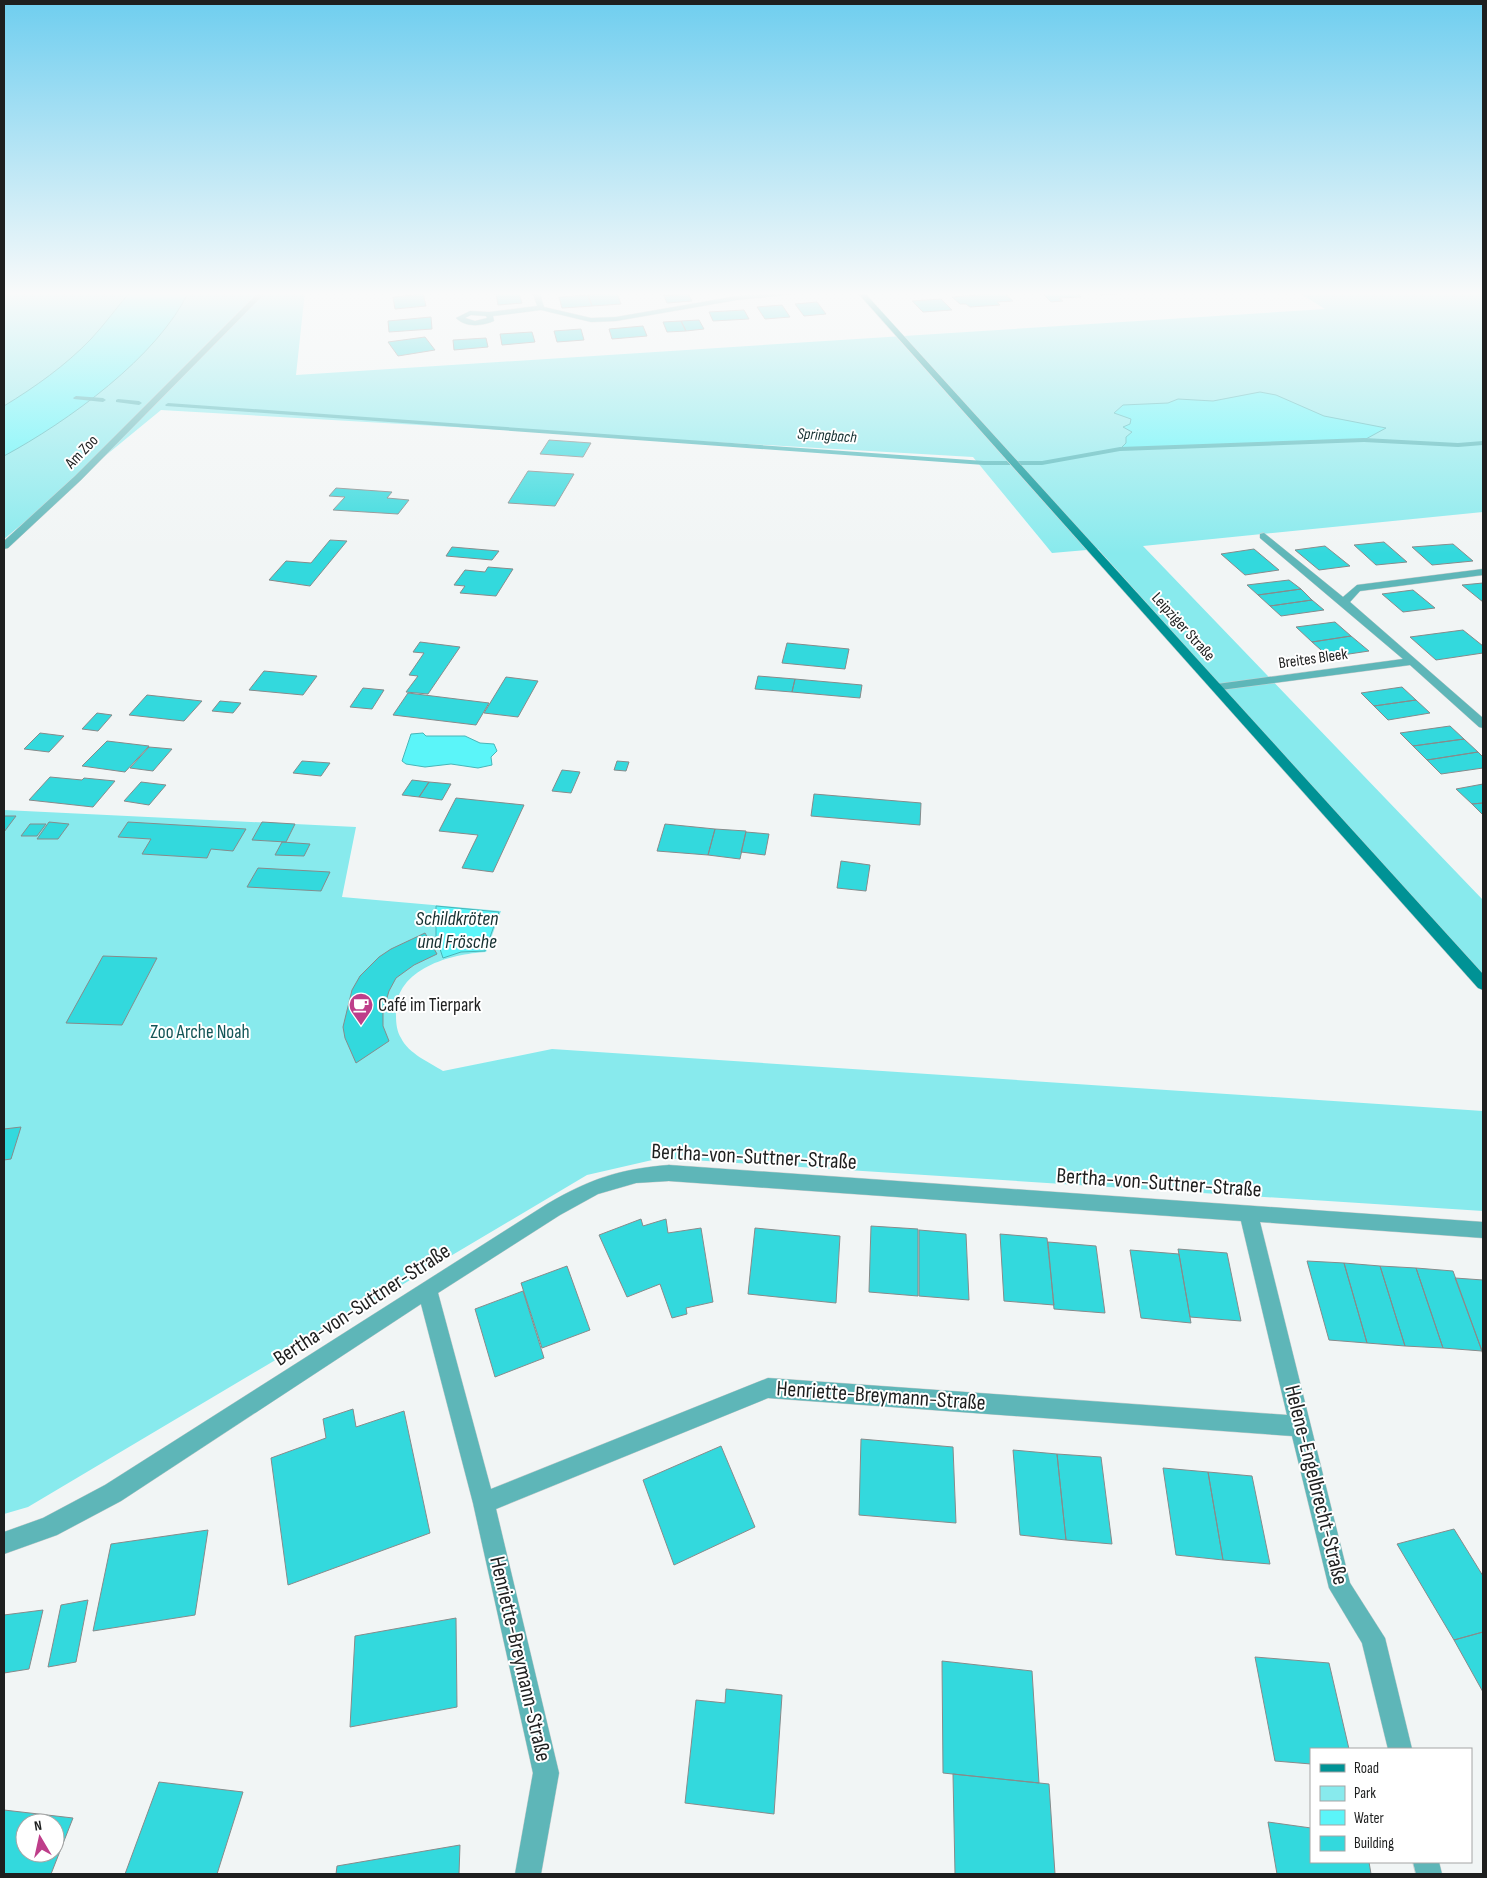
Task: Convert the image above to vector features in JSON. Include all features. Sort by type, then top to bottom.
[{"type":"street","name":"Am Zoo","points":[[4,546],[78,478],[177,379]]},
{"type":"street","name":"Leipziger Straße","points":[[939,379],[1483,984]]},
{"type":"street","points":[[1264,536],[1414,661],[1483,724]]},
{"type":"street","points":[[1344,602],[1356,588],[1483,572]]},
{"type":"street","name":"Breites Bleek","points":[[1217,688],[1414,661]]},
{"type":"street","name":"Bertha-von-Suttner-Straße","points":[[4,1543],[28,1537],[66,1520],[241,1412],[427,1289],[563,1205],[599,1185],[631,1176],[669,1173],[1248,1212],[1483,1230]]},
{"type":"street","name":"Helene-Engelbrecht-Straße","points":[[1248,1212],[1340,1588],[1373,1638],[1400,1748]]},
{"type":"street","name":"Henriette-Breymann-Straße","points":[[427,1289],[484,1503],[546,1773],[528,1874]]},
{"type":"street","name":"Henriette-Breymann-Straße","points":[[484,1503],[768,1388],[1300,1426]]},
{"type":"green space","points":[[4,379],[1483,379],[1483,512],[1143,546],[1483,900],[1483,977],[1098,549],[1052,553],[973,457],[161,410],[4,539]]},
{"type":"green space","name":"Zoo Arche Noah","points":[[4,810],[356,827],[342,897],[501,911],[486,952],[456,956],[426,967],[404,986],[398,1000],[397,1024],[405,1044],[420,1057],[443,1071],[552,1049],[1483,1111],[1483,1211],[661,1158],[587,1175],[28,1507],[4,1514]]},
{"type":"water","points":[[45,379],[117,379],[55,425],[4,456],[4,406]]},
{"type":"water","points":[[1260,392],[1276,395],[1324,416],[1386,428],[1364,440],[1120,449],[1126,443],[1126,437],[1132,432],[1123,427],[1130,424],[1131,419],[1114,413],[1123,405],[1168,403],[1178,399],[1213,401]]},
{"type":"water","points":[[423,733],[426,736],[465,736],[480,743],[494,744],[497,751],[491,757],[492,765],[478,768],[451,764],[425,767],[406,764],[402,761],[411,734]]},
{"type":"water","name":"Schildkröten und Frösche","points":[[436,906],[499,912],[485,951],[461,952],[443,958],[436,937]]},
{"type":"building","points":[[549,440],[591,443],[583,457],[540,454]]},
{"type":"building","points":[[528,471],[574,474],[555,506],[508,503]]},
{"type":"building","points":[[336,488],[392,492],[387,498],[409,500],[398,514],[333,510],[345,497],[329,496]]},
{"type":"building","points":[[330,540],[347,541],[310,586],[269,580],[286,561],[311,563]]},
{"type":"building","points":[[1384,542],[1407,562],[1376,565],[1354,545]]},
{"type":"building","points":[[1453,544],[1473,561],[1432,565],[1412,547]]},
{"type":"building","points":[[1325,546],[1350,566],[1319,570],[1295,550]]},
{"type":"building","points":[[452,547],[499,551],[492,560],[446,556]]},
{"type":"building","points":[[1254,549],[1279,570],[1245,575],[1221,554]]},
{"type":"building","points":[[488,567],[513,569],[496,596],[460,593],[465,586],[454,585],[465,570],[485,572]]},
{"type":"building","points":[[1289,580],[1301,589],[1258,595],[1247,585]]},
{"type":"building","points":[[1483,583],[1483,602],[1462,585]]},
{"type":"building","points":[[1301,589],[1312,600],[1270,606],[1258,595]]},
{"type":"building","points":[[1413,590],[1435,608],[1403,612],[1382,594]]},
{"type":"building","points":[[1312,600],[1324,610],[1281,616],[1270,606]]},
{"type":"building","points":[[1335,622],[1351,636],[1312,642],[1296,627]]},
{"type":"building","points":[[1463,630],[1483,646],[1483,653],[1436,660],[1410,637]]},
{"type":"building","points":[[1351,636],[1369,651],[1329,657],[1312,642]]},
{"type":"building","points":[[420,642],[460,647],[428,694],[406,692],[418,676],[409,675],[424,653],[413,652]]},
{"type":"building","points":[[787,643],[849,649],[845,669],[782,663]]},
{"type":"building","points":[[264,671],[317,676],[303,695],[249,690]]},
{"type":"building","points":[[758,676],[795,679],[792,692],[755,689]]},
{"type":"building","points":[[506,677],[538,681],[518,717],[484,713]]},
{"type":"building","points":[[795,679],[862,685],[860,698],[792,692]]},
{"type":"building","points":[[1402,687],[1416,700],[1374,706],[1361,693]]},
{"type":"building","points":[[363,688],[384,690],[372,709],[350,707]]},
{"type":"building","points":[[408,693],[489,703],[476,725],[393,715]]},
{"type":"building","points":[[147,695],[202,701],[184,721],[129,715]]},
{"type":"building","points":[[1416,700],[1430,713],[1388,720],[1374,706]]},
{"type":"building","points":[[220,701],[241,703],[233,713],[212,711]]},
{"type":"building","points":[[97,713],[112,715],[98,731],[82,729]]},
{"type":"building","points":[[1450,726],[1464,739],[1413,746],[1400,733]]},
{"type":"building","points":[[40,733],[64,736],[49,752],[24,749]]},
{"type":"building","points":[[1464,739],[1478,752],[1427,760],[1413,746]]},
{"type":"building","points":[[107,741],[149,746],[125,772],[82,766]]},
{"type":"building","points":[[149,747],[172,749],[153,771],[130,768]]},
{"type":"building","points":[[1478,752],[1483,757],[1483,768],[1441,774],[1427,760]]},
{"type":"building","points":[[302,761],[330,763],[321,776],[293,773]]},
{"type":"building","points":[[617,761],[629,762],[626,771],[614,770]]},
{"type":"building","points":[[562,770],[580,772],[571,793],[552,791]]},
{"type":"building","points":[[50,777],[115,781],[93,807],[29,800]]},
{"type":"building","points":[[412,780],[429,782],[419,797],[402,795]]},
{"type":"building","points":[[141,782],[166,785],[149,805],[124,801]]},
{"type":"building","points":[[429,782],[451,784],[442,800],[419,797]]},
{"type":"building","points":[[1483,784],[1483,803],[1472,804],[1456,789]]},
{"type":"building","points":[[814,794],[921,803],[920,825],[811,816]]},
{"type":"building","points":[[456,798],[524,805],[493,872],[462,868],[478,835],[439,831]]},
{"type":"building","points":[[1483,803],[1483,815],[1472,804]]},
{"type":"building","points":[[4,816],[16,816],[4,832]]},
{"type":"building","points":[[49,822],[69,824],[58,839],[37,839]]},
{"type":"building","points":[[128,822],[246,829],[233,851],[211,849],[207,858],[142,854],[151,839],[118,837]]},
{"type":"building","points":[[262,822],[295,824],[286,842],[252,840]]},
{"type":"building","points":[[30,824],[46,824],[37,836],[21,836]]},
{"type":"building","points":[[665,824],[715,829],[708,855],[657,851]]},
{"type":"building","points":[[715,829],[746,831],[740,859],[708,855]]},
{"type":"building","points":[[746,832],[769,834],[765,855],[741,852]]},
{"type":"building","points":[[282,842],[310,844],[304,856],[275,855]]},
{"type":"building","points":[[841,861],[870,865],[866,891],[837,888]]},
{"type":"building","points":[[258,868],[330,872],[321,891],[247,887]]},
{"type":"building","points":[[425,933],[437,954],[414,965],[396,978],[389,991],[383,1011],[383,1026],[389,1041],[356,1063],[345,1038],[343,1027],[352,990],[360,976],[379,957],[391,949]]},
{"type":"building","points":[[103,956],[157,958],[122,1025],[66,1023]]},
{"type":"building","points":[[21,1127],[11,1159],[4,1160],[4,1129]]},
{"type":"building","points":[[641,1219],[643,1226],[666,1219],[668,1233],[701,1228],[713,1302],[686,1308],[687,1314],[672,1318],[660,1284],[627,1297],[599,1235]]},
{"type":"building","points":[[871,1226],[918,1229],[918,1296],[869,1292]]},
{"type":"building","points":[[755,1228],[840,1236],[836,1303],[748,1294]]},
{"type":"building","points":[[919,1230],[966,1234],[969,1300],[919,1296]]},
{"type":"building","points":[[1000,1234],[1047,1238],[1054,1305],[1004,1301]]},
{"type":"building","points":[[1048,1242],[1096,1246],[1105,1313],[1054,1309]]},
{"type":"building","points":[[1178,1249],[1227,1253],[1241,1321],[1190,1317]]},
{"type":"building","points":[[1130,1250],[1179,1254],[1191,1323],[1141,1318]]},
{"type":"building","points":[[1307,1261],[1344,1263],[1367,1343],[1329,1340]]},
{"type":"building","points":[[1344,1263],[1380,1266],[1405,1346],[1367,1343]]},
{"type":"building","points":[[567,1266],[590,1330],[542,1348],[521,1283]]},
{"type":"building","points":[[1380,1266],[1416,1268],[1443,1348],[1405,1346]]},
{"type":"building","points":[[1416,1268],[1453,1271],[1482,1351],[1443,1348]]},
{"type":"building","points":[[1455,1278],[1483,1280],[1483,1355],[1482,1351]]},
{"type":"building","points":[[523,1291],[544,1358],[495,1377],[475,1309]]},
{"type":"building","points":[[353,1409],[356,1427],[404,1411],[430,1533],[288,1585],[271,1458],[326,1438],[323,1419]]},
{"type":"building","points":[[861,1439],[953,1447],[956,1523],[859,1515]]},
{"type":"building","points":[[721,1446],[755,1527],[674,1565],[643,1480]]},
{"type":"building","points":[[1013,1450],[1057,1454],[1066,1540],[1020,1535]]},
{"type":"building","points":[[1057,1454],[1101,1457],[1112,1544],[1066,1540]]},
{"type":"building","points":[[1163,1468],[1208,1472],[1223,1560],[1176,1555]]},
{"type":"building","points":[[1208,1472],[1252,1476],[1270,1564],[1223,1560]]},
{"type":"building","points":[[1454,1529],[1483,1576],[1483,1632],[1454,1640],[1397,1544]]},
{"type":"building","points":[[208,1530],[195,1615],[93,1631],[111,1544]]},
{"type":"building","points":[[88,1600],[76,1662],[48,1667],[61,1605]]},
{"type":"building","points":[[43,1610],[29,1669],[4,1673],[4,1615]]},
{"type":"building","points":[[456,1618],[457,1707],[350,1727],[355,1636]]},
{"type":"building","points":[[1483,1632],[1483,1692],[1454,1640]]},
{"type":"building","points":[[1255,1657],[1329,1663],[1349,1748],[1310,1748],[1310,1764],[1275,1761]]},
{"type":"building","points":[[942,1661],[1032,1671],[1039,1783],[943,1773]]},
{"type":"building","points":[[726,1689],[782,1695],[774,1814],[685,1803],[696,1700],[725,1703]]},
{"type":"building","points":[[953,1774],[1049,1784],[1055,1874],[955,1874]]},
{"type":"building","points":[[159,1782],[243,1792],[217,1874],[125,1874]]},
{"type":"building","points":[[4,1810],[30,1813],[15,1813],[15,1863],[55,1863],[51,1874],[4,1874]]},
{"type":"building","points":[[65,1817],[73,1818],[65,1838]]},
{"type":"building","points":[[1268,1822],[1310,1828],[1310,1863],[1369,1863],[1371,1874],[1277,1874]]},
{"type":"building","points":[[460,1845],[459,1874],[336,1874],[337,1866]]},
{"type":"waterway","name":"Springbach","points":[[76,398],[103,400]]},
{"type":"waterway","name":"Springbach","points":[[118,401],[139,403]]},
{"type":"waterway","name":"Springbach","points":[[168,405],[984,463],[1042,463],[1120,449],[1364,440],[1458,445],[1483,443]]},
{"type":"place","name":"Café im Tierpark","points":[[361,1026]]}]
